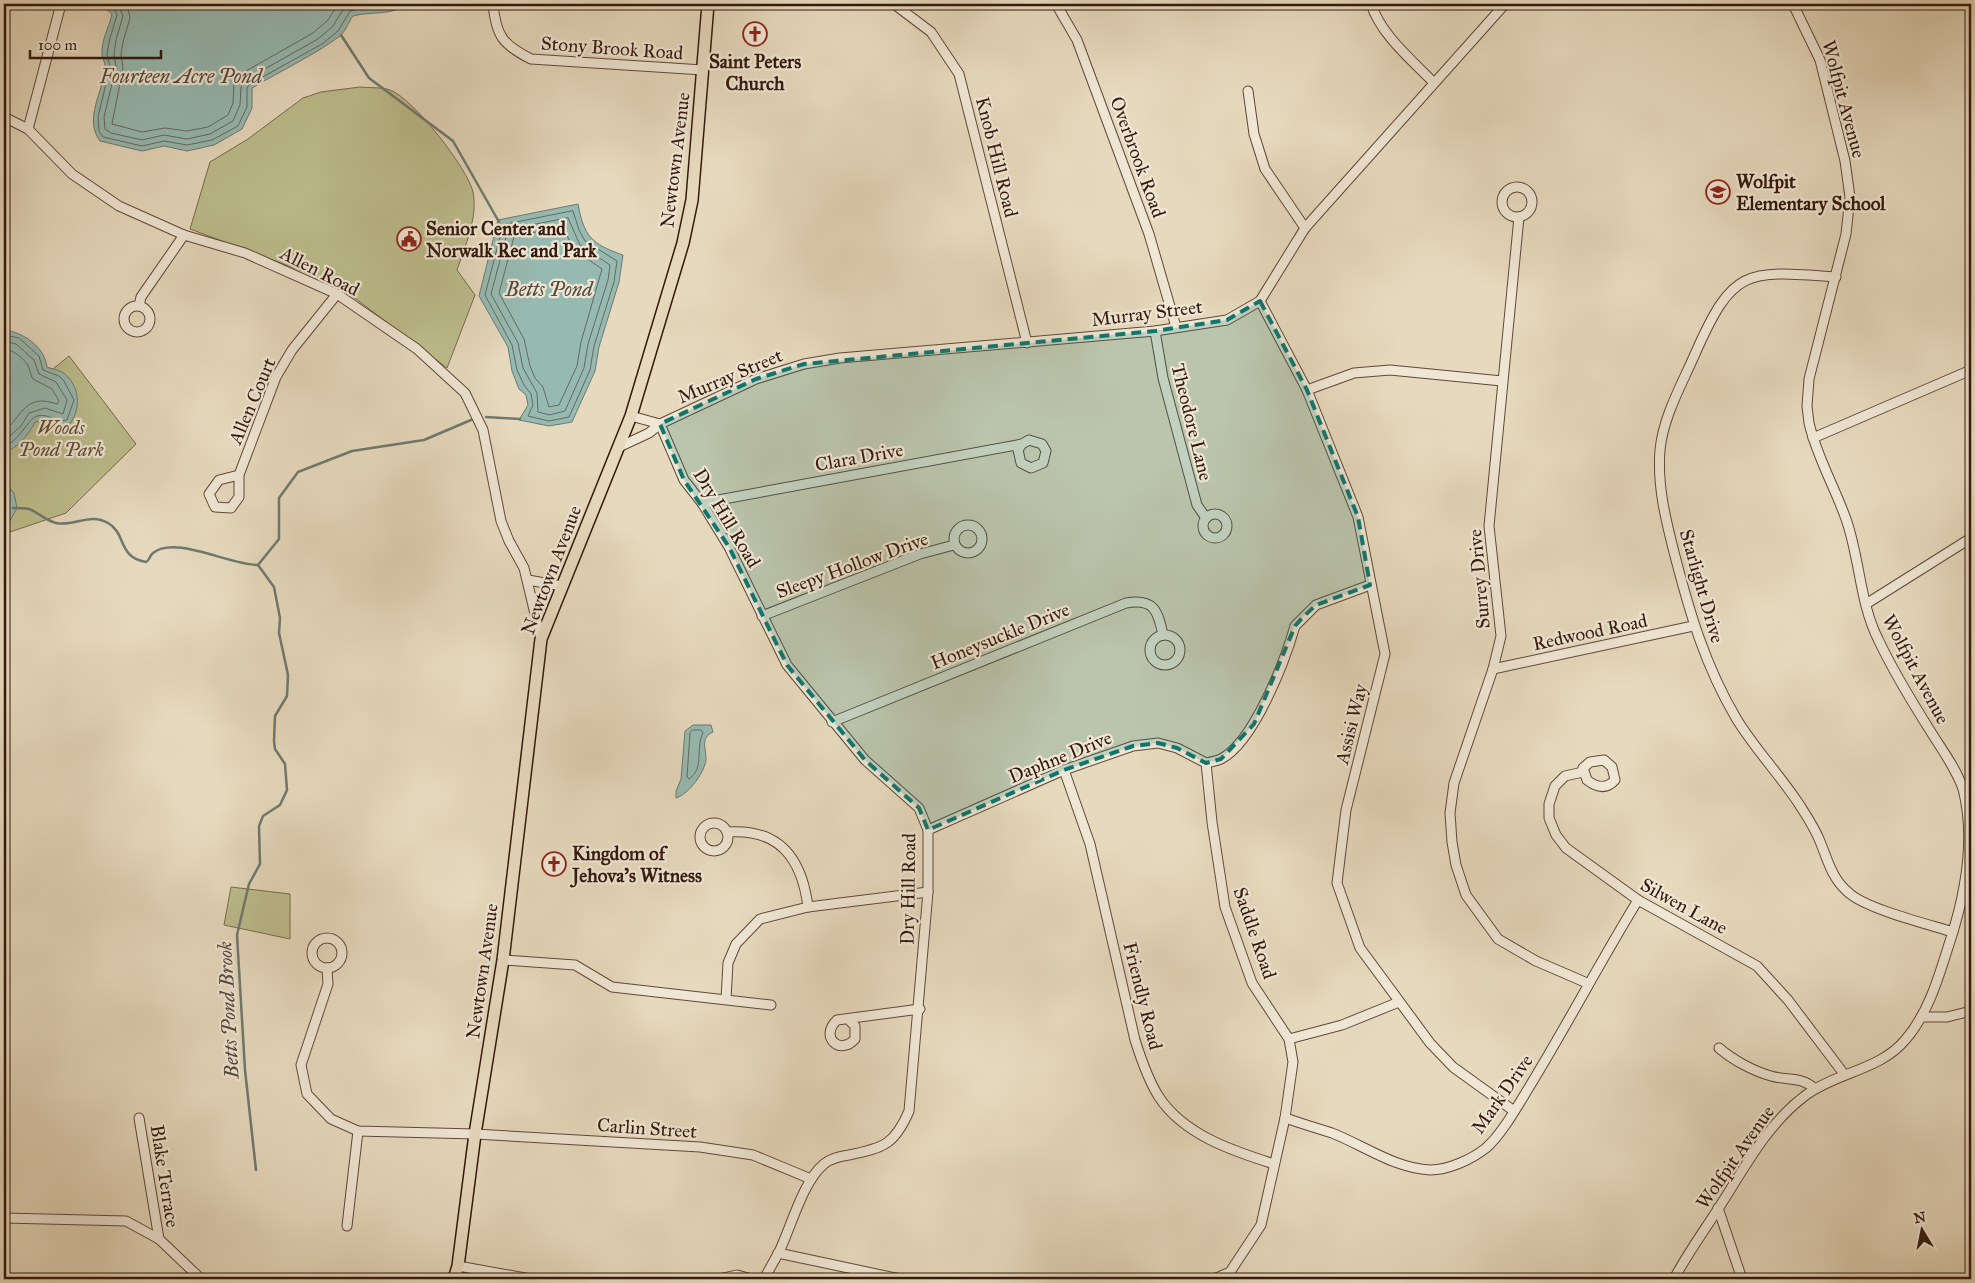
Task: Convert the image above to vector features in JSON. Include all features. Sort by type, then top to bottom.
[{"type":"main road","name":"Newtown Avenue","points":[[454,1279],[458,1266],[503,960],[541,639],[631,416],[683,243],[692,200],[708,4]]},
{"type":"street","points":[[28,129],[61,4]]},
{"type":"street","name":"Stony Brook Road","points":[[493,4],[496,25],[503,40],[513,50],[531,59],[703,70]]},
{"type":"street","name":"Knob Hill Road","points":[[894,4],[931,32],[959,74],[1027,343]]},
{"type":"street","name":"Overbrook Road","points":[[1056,4],[1078,40],[1149,234],[1176,327]]},
{"type":"street","points":[[1371,4],[1375,17],[1434,83]]},
{"type":"street","name":"Murray Street","points":[[619,447],[649,433],[660,424],[756,379],[804,364],[849,358],[1155,331],[1227,320],[1260,301],[1304,228],[1505,4]]},
{"type":"street","name":"Wolfpit Avenue","points":[[1674,1279],[1687,1254],[1773,1125],[1793,1105],[1815,1089],[1844,1074],[1872,1064],[1892,1052],[1906,1040],[1921,1017],[1953,932],[1963,892],[1970,844],[1970,823],[1965,795],[1953,767],[1881,647],[1866,604],[1847,521],[1813,438],[1807,415],[1808,387],[1836,277],[1848,220],[1849,182],[1820,60],[1793,4]]},
{"type":"street","points":[[1248,91],[1254,134],[1266,169],[1304,228]]},
{"type":"street","name":"Allen Road","points":[[4,117],[28,129],[72,174],[119,206],[184,235],[245,253],[337,294],[417,349],[465,393],[483,430],[501,520],[509,541],[524,568],[541,639]]},
{"type":"street","name":"Surrey Drive","points":[[1519,217],[1489,526],[1501,636],[1493,670],[1454,783],[1450,813],[1456,865],[1466,894],[1498,939],[1536,960],[1588,983]]},
{"type":"street","points":[[139,306],[141,297],[184,235]]},
{"type":"street","name":"Starlight Drive","points":[[1836,277],[1786,273],[1769,274],[1752,277],[1732,288],[1717,307],[1674,402],[1660,448],[1661,496],[1694,626],[1716,680],[1737,720],[1800,805],[1819,838],[1832,874],[1852,896],[1884,910],[1953,932]]},
{"type":"street","name":"Allen Court","points":[[239,476],[276,377],[292,350],[337,294]]},
{"type":"street","name":"Assisi Way","points":[[1260,301],[1307,390],[1358,517],[1370,585],[1386,654],[1346,810],[1338,883],[1360,948],[1430,1043],[1453,1067],[1514,1111]]},
{"type":"street","name":"Theodore Lane","points":[[1155,331],[1163,378],[1197,505],[1206,518]]},
{"type":"street","points":[[1307,390],[1354,373],[1390,370],[1502,381]]},
{"type":"street","points":[[1813,438],[1971,370]]},
{"type":"street","name":"Murray Street","points":[[631,416],[660,424]]},
{"type":"street","name":"Dry Hill Road","points":[[660,424],[684,480],[702,503],[729,547],[787,665],[865,760],[918,808],[928,830],[928,892],[920,1009],[910,1110],[901,1131],[887,1144],[824,1163],[811,1179],[778,1253],[764,1279]]},
{"type":"street","name":"Clara Drive","points":[[702,503],[1022,444]]},
{"type":"street","points":[[1866,604],[1971,538]]},
{"type":"street","name":"Sleepy Hollow Drive","points":[[762,616],[920,554],[954,545]]},
{"type":"street","points":[[528,580],[562,586]]},
{"type":"street","points":[[1206,763],[1221,759],[1239,744],[1254,724],[1295,626],[1304,616],[1316,605],[1370,585]]},
{"type":"street","name":"Honeysuckle Drive","points":[[832,722],[1126,603],[1145,602],[1154,608],[1158,615],[1163,635]]},
{"type":"street","name":"Redwood Road","points":[[1493,670],[1694,626]]},
{"type":"street","name":"Daphne Drive","points":[[928,830],[1064,770],[1133,746],[1158,743],[1177,748],[1206,763]]},
{"type":"street","name":"Saddle Road","points":[[1206,763],[1212,822],[1225,907],[1252,984],[1289,1039],[1293,1062],[1285,1118],[1261,1225],[1230,1272],[1214,1279]]},
{"type":"street","name":"Friendly Road","points":[[1064,770],[1090,844],[1135,1040],[1145,1069],[1159,1097],[1177,1117],[1201,1135],[1233,1151],[1274,1164]]},
{"type":"street","name":"Silwen Lane","points":[[1583,772],[1565,776],[1554,786],[1549,804],[1549,818],[1556,835],[1566,848],[1638,900],[1756,966],[1788,1000],[1844,1074]]},
{"type":"street","points":[[727,832],[749,831],[758,833],[782,847],[799,868],[805,886],[808,907]]},
{"type":"street","points":[[726,999],[728,963],[736,944],[760,918],[808,907],[928,892]]},
{"type":"street","name":"Mark Drive","points":[[1285,1118],[1332,1134],[1400,1164],[1432,1170],[1460,1163],[1487,1147],[1514,1111],[1560,1038],[1588,983],[1638,900]]},
{"type":"street","points":[[503,960],[575,965],[612,987],[771,1005]]},
{"type":"street","points":[[327,968],[328,984],[301,1066],[307,1094],[331,1119],[358,1131],[347,1226]]},
{"type":"street","points":[[1289,1039],[1342,1025],[1399,1002]]},
{"type":"street","points":[[849,1020],[920,1009]]},
{"type":"street","points":[[1921,1017],[1947,1017],[1971,1010]]},
{"type":"street","points":[[1719,1048],[1746,1066],[1771,1076],[1806,1081],[1815,1089]]},
{"type":"street","name":"Blake Terrace","points":[[139,1118],[160,1239]]},
{"type":"street","name":"Carlin Street","points":[[358,1131],[476,1134],[709,1149],[753,1155],[811,1179]]},
{"type":"street","points":[[1718,1208],[1742,1279]]},
{"type":"street","points":[[4,1218],[126,1221],[160,1239],[201,1279]]},
{"type":"street","points":[[778,1253],[900,1279]]},
{"type":"street","points":[[458,1266],[531,1279]]},
{"type":"street","points":[[718,1279],[737,1275],[752,1279]]},
{"type":"highlighted area","points":[[1260,301],[1307,390],[1358,517],[1370,585],[1316,605],[1295,626],[1254,724],[1221,759],[1206,763],[1177,748],[1158,743],[1133,746],[1064,770],[928,830],[919,808],[865,760],[787,665],[729,547],[684,480],[660,424],[756,379],[804,364],[1155,331],[1227,320]]},
{"type":"green space","points":[[360,87],[390,90],[412,106],[451,152],[469,181],[473,192],[474,212],[472,222],[457,270],[475,295],[447,368],[356,299],[318,277],[190,229],[210,162],[248,139],[303,98],[321,92]]},
{"type":"green space","name":"Woods Pond Park","points":[[4,332],[43,377],[69,356],[136,444],[66,513],[4,534]]},
{"type":"green space","points":[[231,887],[290,894],[290,939],[224,925]]},
{"type":"water","name":"Fourteen Acre Pond","points":[[107,4],[408,4],[388,12],[353,16],[340,36],[252,88],[252,108],[242,129],[214,145],[187,151],[164,146],[142,151],[100,141],[95,132],[94,114],[105,66],[102,55],[103,44],[112,14],[106,9]]},
{"type":"water","name":"Betts Pond","points":[[578,204],[583,224],[591,237],[603,247],[623,255],[619,282],[599,347],[595,371],[572,422],[549,426],[519,420],[528,405],[526,395],[519,389],[512,371],[508,347],[479,296],[498,220]]},
{"type":"water","points":[[4,330],[25,337],[32,342],[42,353],[47,367],[62,372],[68,377],[76,390],[77,404],[76,412],[69,425],[44,421],[35,422],[22,441],[4,453]]},
{"type":"water","points":[[4,482],[14,493],[17,508],[4,532]]},
{"type":"water","points":[[693,725],[711,725],[713,732],[705,740],[706,759],[703,770],[691,787],[676,798],[676,791],[681,779],[685,731]]},
{"type":"waterway","name":"Betts Pond Brook","points":[[341,35],[369,78],[453,141],[499,222]]},
{"type":"waterway","name":"Betts Pond Brook","points":[[486,417],[520,419]]},
{"type":"waterway","name":"Betts Pond Brook","points":[[258,565],[279,539],[279,498],[298,472],[352,451],[424,440],[471,420]]},
{"type":"waterway","points":[[13,508],[29,509],[49,520],[63,524],[88,519],[101,520],[114,528],[130,555],[146,562],[153,553],[163,548],[175,547],[203,552],[232,561],[258,565]]},
{"type":"waterway","name":"Betts Pond Brook","points":[[256,1170],[245,1070],[237,935],[249,884],[260,864],[259,826],[263,816],[280,805],[287,790],[285,764],[275,749],[274,741],[275,716],[287,696],[288,675],[279,633],[280,618],[274,587],[258,565]]},
{"type":"place","name":"Saint Peters Church","points":[[755,34]]},
{"type":"place","name":"Wolfpit Elementary School","points":[[1718,192]]},
{"type":"place","name":"Senior Center and Norwalk Rec and Park","points":[[409,239]]},
{"type":"place","name":"Kingdom of Jehova's Witness","points":[[554,864]]}]
